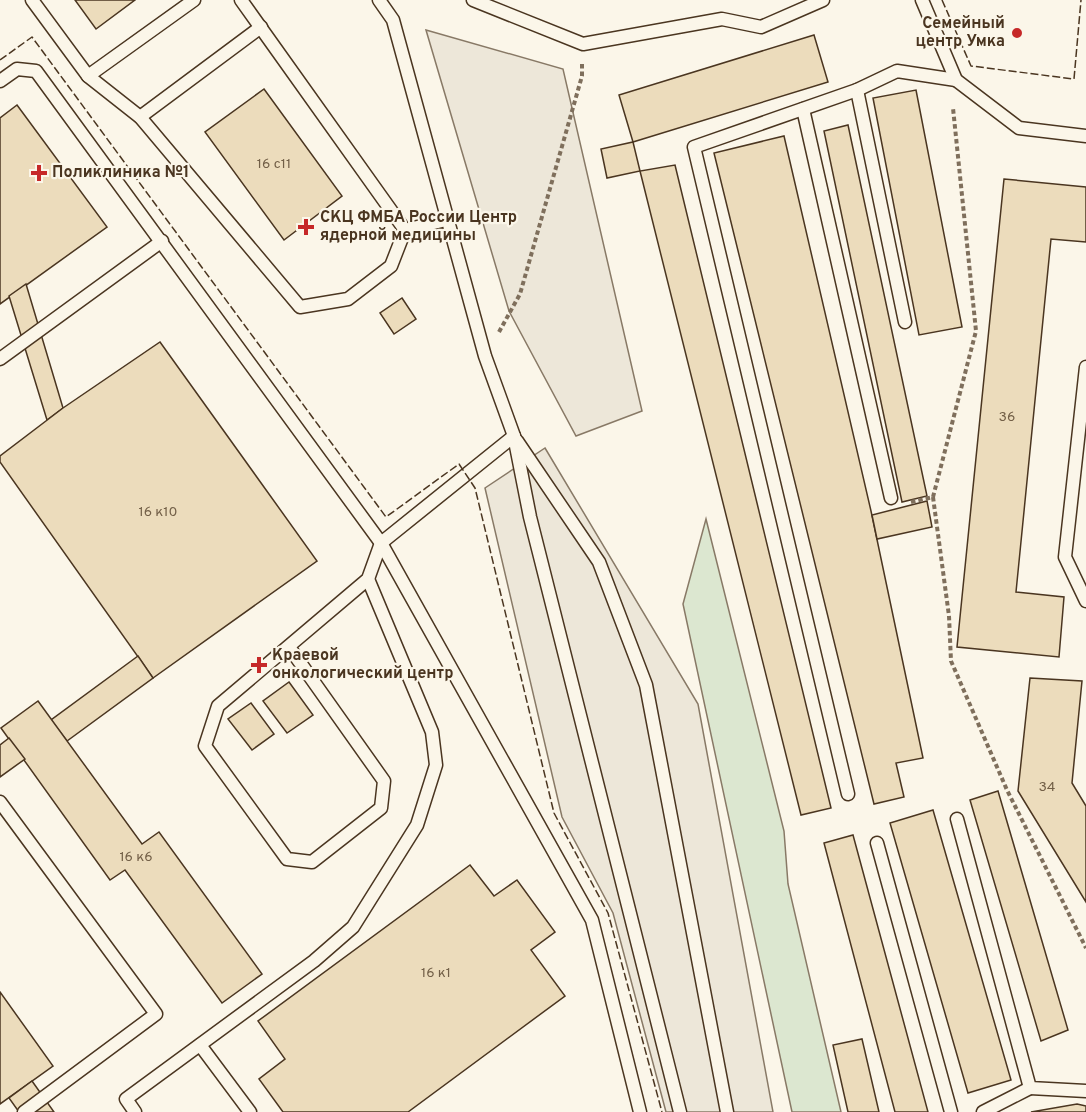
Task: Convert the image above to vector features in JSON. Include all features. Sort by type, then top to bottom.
[{"type":"lane","points":[[32,0],[88,76],[140,117],[300,308],[348,298],[391,266],[405,230]]},
{"type":"lane","points":[[88,76],[194,0]]},
{"type":"lane","points":[[241,0],[405,230]]},
{"type":"lane","points":[[379,0],[393,20],[485,356],[514,436],[530,517],[680,1112]]},
{"type":"lane","points":[[473,0],[583,44],[722,19],[761,27],[823,0]]},
{"type":"lane","points":[[922,0],[956,80]]},
{"type":"lane","points":[[140,117],[261,27]]},
{"type":"lane","points":[[0,81],[17,69],[36,71],[381,543],[592,920],[640,1112]]},
{"type":"lane","points":[[848,794],[694,147],[857,90],[897,71],[956,80],[1019,128],[1086,136]]},
{"type":"lane","points":[[857,90],[904,322]]},
{"type":"lane","points":[[803,109],[891,498]]},
{"type":"lane","points":[[405,230],[446,219]]},
{"type":"lane","points":[[0,359],[162,241]]},
{"type":"lane","points":[[1086,367],[1065,557],[1086,601]]},
{"type":"lane","points":[[289,647],[384,781],[381,808],[312,862],[287,859],[205,746],[218,706],[368,579],[381,543],[514,436]]},
{"type":"lane","points":[[514,436],[599,562],[646,685],[727,1112]]},
{"type":"lane","points":[[135,1112],[126,1099],[314,961],[353,927],[417,825],[436,765],[432,732],[368,579]]},
{"type":"lane","points":[[0,802],[156,1014],[24,1112]]},
{"type":"lane","points":[[957,819],[1030,1088]]},
{"type":"lane","points":[[877,843],[951,1112]]},
{"type":"lane","points":[[200,1045],[250,1112]]},
{"type":"lane","points":[[983,1112],[1030,1088],[1086,1091]]},
{"type":"path","points":[[485,356],[520,294],[582,75],[583,44]]},
{"type":"path","points":[[953,108],[975,331],[933,497],[949,616],[951,661],[1007,790],[1086,948]]},
{"type":"path","points":[[891,498],[904,504],[933,497]]},
{"type":"green space","points":[[706,519],[784,831],[788,884],[841,1112],[792,1112],[683,604]]},
{"type":"shaded area","points":[[426,30],[563,69],[642,411],[576,436],[509,311]]},
{"type":"shaded area","points":[[545,448],[698,704],[773,1112],[666,1112],[613,913],[562,817],[485,488]]},
{"type":"building","points":[[75,0],[135,0],[96,29]]},
{"type":"building","points":[[814,35],[828,82],[633,142],[619,95]]},
{"type":"building","points":[[264,89],[342,196],[284,240],[205,132]]},
{"type":"building","points":[[916,90],[962,327],[919,335],[873,98]]},
{"type":"building","points":[[17,105],[107,227],[0,304],[0,118]]},
{"type":"building","points":[[848,125],[927,496],[902,502],[824,131]]},
{"type":"building","points":[[784,136],[871,511],[923,758],[896,763],[904,797],[874,804],[714,153]]},
{"type":"building","points":[[633,142],[640,171],[607,178],[601,149]]},
{"type":"building","points":[[675,165],[831,808],[801,815],[640,171]]},
{"type":"building","points":[[1004,179],[1086,187],[1086,242],[1051,239],[1016,592],[1064,597],[1059,657],[957,647]]},
{"type":"building","points":[[26,284],[63,408],[47,420],[9,296]]},
{"type":"building","points":[[402,298],[416,319],[394,334],[380,313]]},
{"type":"building","points":[[160,342],[317,561],[153,678],[0,462],[0,456],[63,408]]},
{"type":"building","points":[[927,501],[932,527],[877,539],[872,515]]},
{"type":"building","points":[[138,656],[153,678],[67,741],[51,720]]},
{"type":"building","points":[[1030,678],[1082,681],[1072,783],[1086,806],[1086,902],[1018,791]]},
{"type":"building","points":[[289,682],[313,715],[287,733],[263,701]]},
{"type":"building","points":[[38,701],[142,844],[159,832],[262,974],[222,1003],[125,870],[110,880],[1,728]]},
{"type":"building","points":[[251,703],[274,734],[252,750],[228,719]]},
{"type":"building","points":[[9,738],[25,759],[0,777],[0,745]]},
{"type":"building","points":[[998,791],[1068,1030],[1041,1041],[970,800]]},
{"type":"building","points":[[933,810],[1011,1080],[968,1093],[890,823]]},
{"type":"building","points":[[853,835],[928,1112],[895,1112],[824,843]]},
{"type":"building","points":[[470,865],[494,896],[517,880],[555,932],[531,950],[565,996],[408,1112],[283,1112],[259,1079],[285,1059],[258,1021]]},
{"type":"building","points":[[0,992],[53,1066],[0,1104]]},
{"type":"building","points":[[862,1039],[879,1112],[848,1112],[833,1045]]},
{"type":"building","points":[[32,1081],[54,1112],[19,1112],[9,1098]]},
{"type":"building","points":[[1077,1104],[1086,1106],[1086,1112],[1031,1112]]},
{"type":"fence","points":[[942,0],[971,66],[1074,79],[1081,0]]},
{"type":"fence","points":[[0,60],[32,37],[386,517],[459,464],[475,488],[554,813],[608,913],[662,1112]]},
{"type":"place","name":"Семейный центр Умка","points":[[1017,33]]},
{"type":"place","name":"Поликлиника №1","points":[[39,173]]},
{"type":"place","name":"СКЦ ФМБА России Центр ядерной медицины","points":[[306,227]]},
{"type":"place","name":"Краевой онкологический центр","points":[[259,665]]}]
